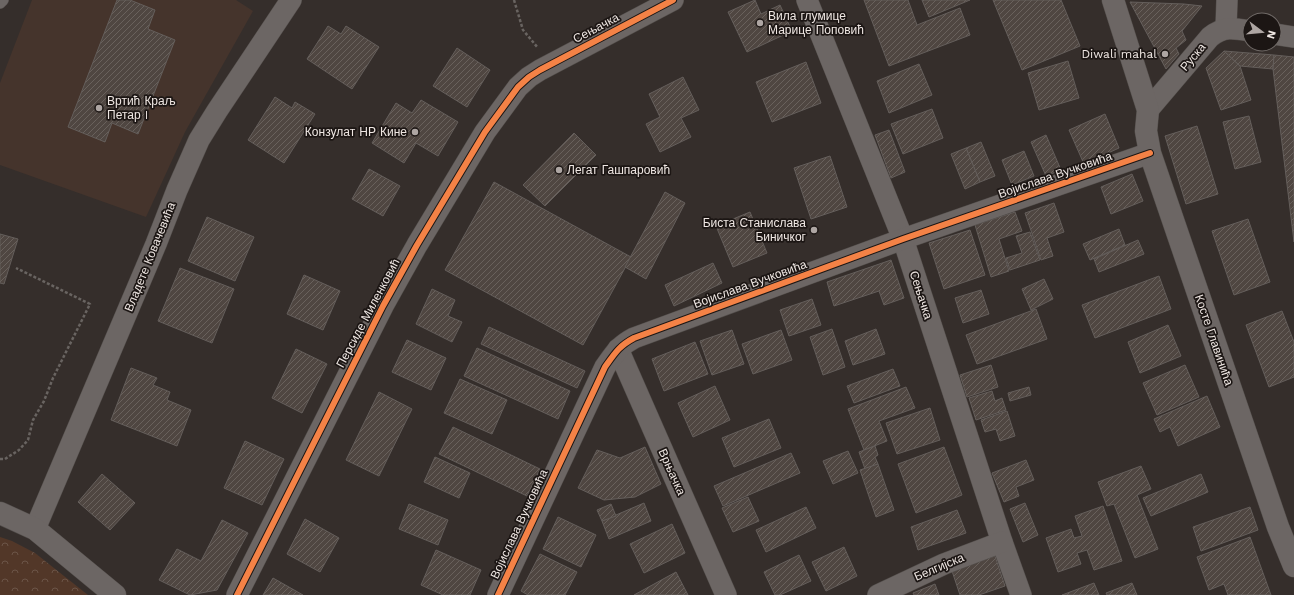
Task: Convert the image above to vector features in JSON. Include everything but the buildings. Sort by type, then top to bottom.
[{"type":"street","name":"Владете Ковачевића","points":[[35,529],[199,140],[291,0]]},
{"type":"street","name":"Сењачка","points":[[551,64],[673,0]]},
{"type":"street","name":"Сењачка","points":[[808,0],[903,239],[1002,542],[1021,595]]},
{"type":"street","points":[[1113,0],[1148,110]]},
{"type":"street","points":[[1227,0],[1226,28],[1242,30]]},
{"type":"street","name":"Руска","points":[[1148,110],[1210,37],[1217,31],[1226,28]]},
{"type":"street","points":[[1282,35],[1294,37]]},
{"type":"street","name":"Персиде Миленковић","points":[[237,595],[383,306],[421,238],[485,132],[508,99],[529,77],[551,64]]},
{"type":"street","name":"Косте Главинића","points":[[1148,110],[1146,131],[1150,153],[1278,526],[1292,557]]},
{"type":"street","name":"Војислава Вучковића","points":[[498,595],[605,367],[623,344],[634,338],[903,239],[1150,153]]},
{"type":"street","name":"Врњачка","points":[[618,349],[726,595]]},
{"type":"street","points":[[0,513],[35,529],[115,595]]},
{"type":"street","name":"Белгијска","points":[[878,595],[944,564],[1002,542]]},
{"type":"lane","points":[[0,3],[3,0]]},
{"type":"path","points":[[514,0],[523,30],[551,64]]},
{"type":"path","points":[[0,459],[5,459],[19,450],[28,440],[33,420],[44,401],[53,378],[90,304],[16,268]]},
{"type":"shaded area","name":"Вртић Краљ Петар I","points":[[32,0],[236,0],[253,11],[185,132],[146,217],[0,165],[0,83]]},
{"type":"green space","points":[[0,537],[12,541],[35,553],[88,595],[0,595]]},
{"type":"cycle path","points":[[237,595],[383,306],[417,245],[485,132],[518,87],[529,77],[673,0]]},
{"type":"cycle path","points":[[498,595],[605,367],[618,350],[629,341],[903,239],[1150,153]]},
{"type":"place","name":"Вила глумице Марице Поповић","points":[[760,23]]},
{"type":"place","name":"Diwali mahal","points":[[1165,54]]},
{"type":"place","name":"Вртић Краљ Петар I","points":[[99,108]]},
{"type":"place","name":"Конзулат НР Кине","points":[[415,132]]},
{"type":"place","name":"Легат Гашпаровић","points":[[559,170]]},
{"type":"place","name":"Биста Станислава Биничког","points":[[814,230]]}]
